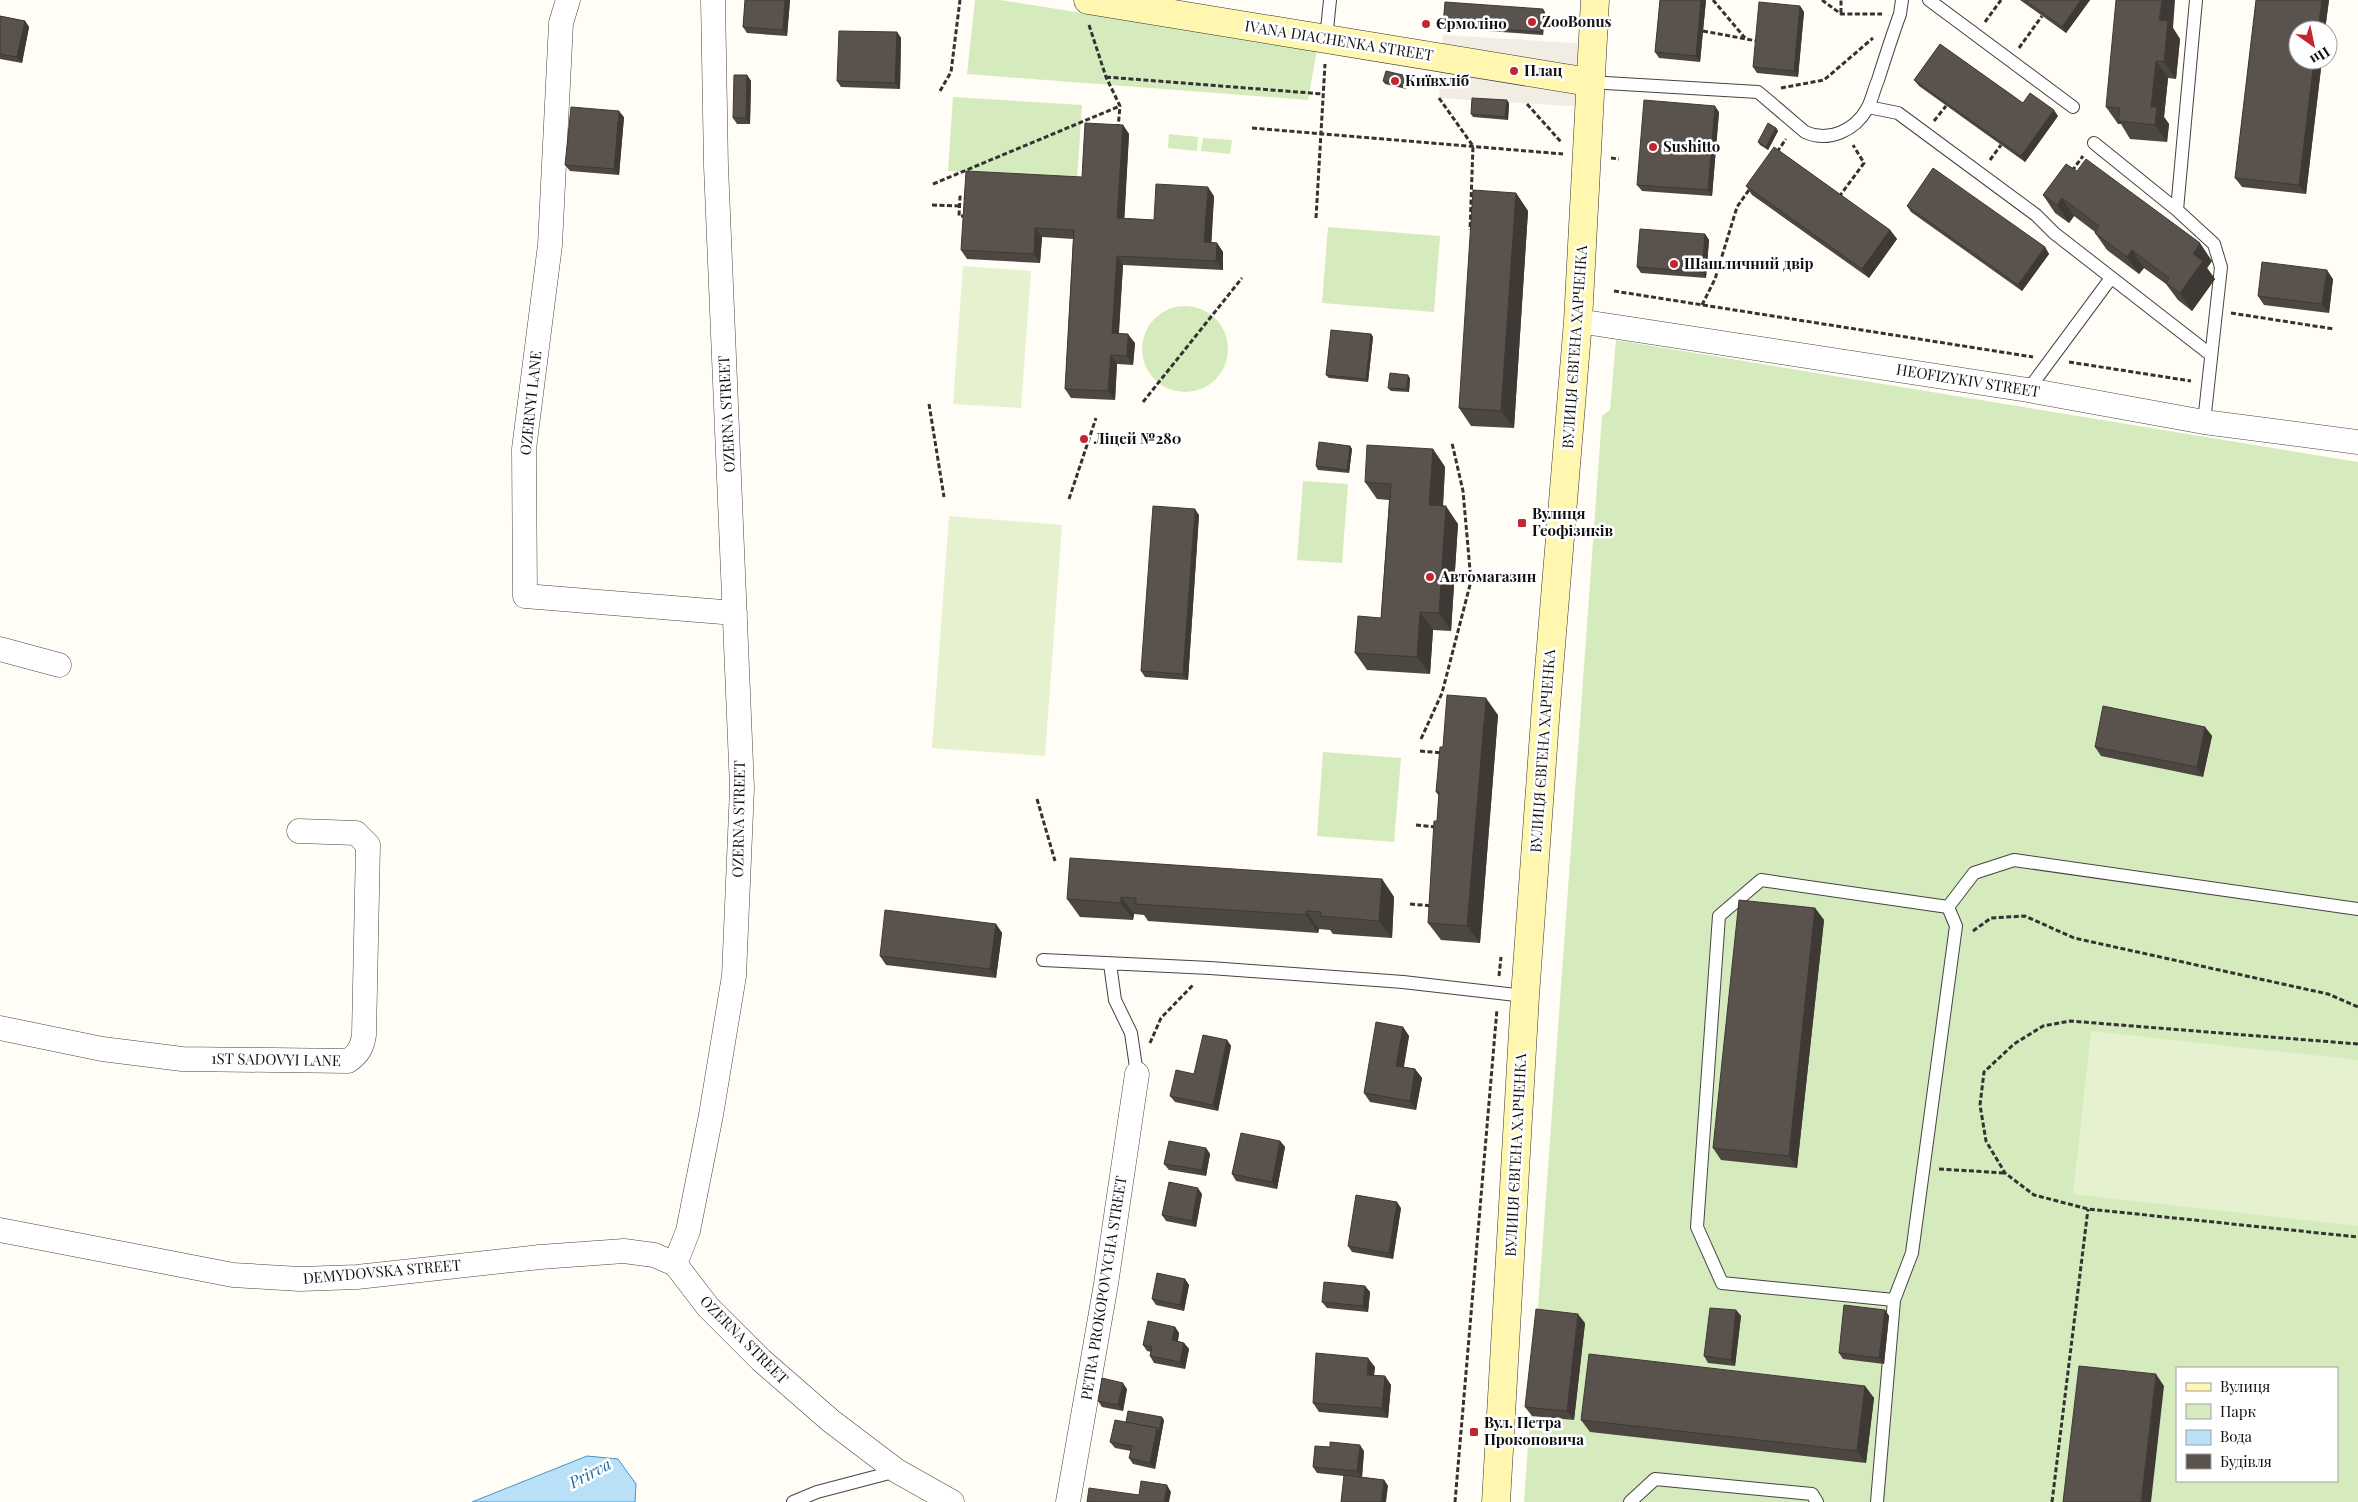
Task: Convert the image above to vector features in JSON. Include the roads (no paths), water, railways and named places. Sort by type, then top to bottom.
[{"type":"main road","name":"ВУЛИЦЯ ЄВГЕНА ХАРЧЕНКА","points":[[1496,1502],[1525,996],[1547,696],[1578,321],[1579,155],[1590,82],[1595,0]]},
{"type":"main road","name":"IVANA DIACHENKA STREET","points":[[1088,10],[1326,39],[1590,82]]},
{"type":"street","name":"OZERNYI LANE","points":[[568,0],[561,23],[550,245],[524,449],[524,596],[735,613]]},
{"type":"street","name":"OZERNA STREET","points":[[713,0],[716,166],[742,788],[734,976],[711,1115],[690,1221],[675,1264],[708,1307],[761,1360],[830,1421],[896,1471],[952,1502]]},
{"type":"street","name":"HEOFIZYKIV STREET","points":[[1578,321],[2028,390],[2204,422],[2358,442]]},
{"type":"street","points":[[0,649],[59,665]]},
{"type":"street","name":"1ST SADOVYI LANE","points":[[0,1028],[102,1049],[182,1058],[348,1061],[362,1047],[364,1036],[368,845],[356,833],[299,831]]},
{"type":"street","name":"PETRA PROKOPOVYCHA STREET","points":[[1068,1502],[1106,1284],[1137,1074]]},
{"type":"street","name":"DEMYDOVSKA STREET","points":[[0,1230],[233,1274],[300,1279],[357,1277],[540,1257],[624,1251],[654,1255],[675,1264]]},
{"type":"lane","points":[[1326,39],[1330,0]]},
{"type":"lane","points":[[1590,82],[1758,92],[1814,136],[1827,136],[1844,131],[1858,122],[1868,107],[1900,14],[1902,0]]},
{"type":"lane","points":[[1929,0],[2073,107]]},
{"type":"lane","points":[[2177,210],[2196,0]]},
{"type":"lane","points":[[1868,107],[1898,113],[2036,215],[2054,233],[2211,355]]},
{"type":"lane","points":[[2094,143],[2177,210],[2214,244],[2221,267],[2204,422]]},
{"type":"lane","points":[[2028,390],[2053,360],[2112,278]]},
{"type":"lane","points":[[1948,907],[1974,873],[2014,860],[2358,909]]},
{"type":"lane","points":[[1894,1300],[1722,1283],[1697,1227],[1719,916],[1761,880],[1948,907]]},
{"type":"lane","points":[[1876,1502],[1894,1300],[1912,1253],[1956,926],[1948,907]]},
{"type":"lane","points":[[1043,960],[1210,968],[1403,982],[1525,996]]},
{"type":"lane","points":[[1110,964],[1115,1000],[1131,1033],[1137,1074]]},
{"type":"lane","points":[[793,1502],[817,1492],[896,1471]]},
{"type":"lane","points":[[1630,1502],[1655,1479],[1812,1494],[1817,1502]]},
{"type":"water","name":"Prirva","points":[[587,1456],[618,1459],[636,1484],[635,1502],[472,1502]]},
{"type":"place","name":"ZooBonus","points":[[1532,22]]},
{"type":"place","name":"Єрмоліно","points":[[1426,24]]},
{"type":"place","name":"Плац","points":[[1514,71]]},
{"type":"place","name":"Київхліб","points":[[1395,81]]},
{"type":"place","name":"Sushitto","points":[[1653,147]]},
{"type":"place","name":"Шашличний двір","points":[[1674,264]]},
{"type":"place","name":"Ліцей №280","points":[[1084,439]]},
{"type":"place","name":"Вулиця Геофізиків","points":[[1522,523]]},
{"type":"place","name":"Автомагазин","points":[[1430,577]]},
{"type":"place","name":"Вул. Петра Прокоповича","points":[[1474,1432]]}]
